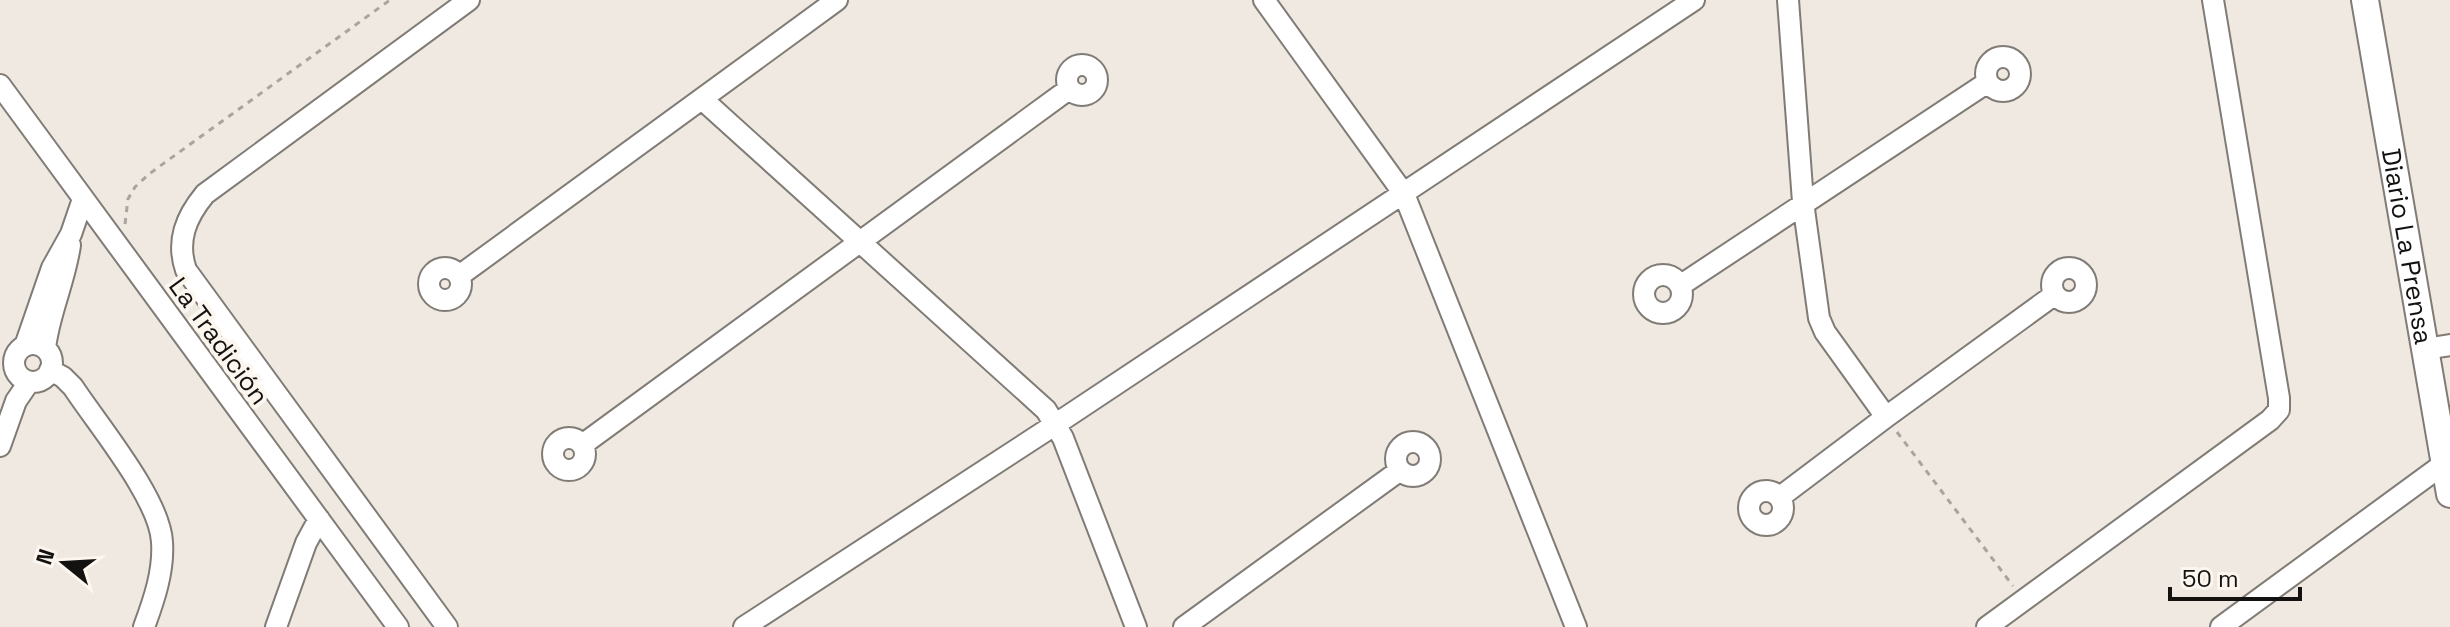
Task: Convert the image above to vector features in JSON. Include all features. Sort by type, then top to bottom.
[{"type":"street","points":[[447,627],[186,270],[181,248],[192,210],[205,194],[469,0]]},
{"type":"street","points":[[459,276],[837,0]]},
{"type":"street","points":[[1264,0],[1404,194],[1576,627]]},
{"type":"street","points":[[744,627],[1056,424],[1694,0]]},
{"type":"street","points":[[1788,0],[1803,202],[1819,318],[1825,332],[1886,417]]},
{"type":"street","points":[[1987,627],[2270,420],[2279,410],[2213,0]]},
{"type":"street","name":"Diario La Prensa","points":[[2365,0],[2438,347],[2445,463],[2450,494]]},
{"type":"street","points":[[1681,285],[1988,82]]},
{"type":"street","name":"La Tradición","points":[[0,85],[398,627]]},
{"type":"street","points":[[582,445],[1069,89]]},
{"type":"street","points":[[702,99],[1046,410],[1056,424],[1136,627]]},
{"type":"street","points":[[0,446],[23,377],[14,361],[16,355],[35,347],[48,326],[66,273],[71,234],[83,199]]},
{"type":"street","points":[[1780,497],[2054,295]]},
{"type":"street","points":[[23,377],[43,379],[50,370],[51,358],[35,347]]},
{"type":"street","points":[[50,370],[73,387],[157,514],[162,540],[160,574],[144,627]]},
{"type":"street","points":[[0,421],[23,377]]},
{"type":"street","points":[[2221,627],[2445,463]]},
{"type":"street","points":[[1184,627],[1399,471]]},
{"type":"street","points":[[276,627],[306,543],[319,519]]},
{"type":"path","points":[[110,235],[124,227],[128,199],[149,174],[390,0]]},
{"type":"path","points":[[1886,417],[2024,600]]}]
